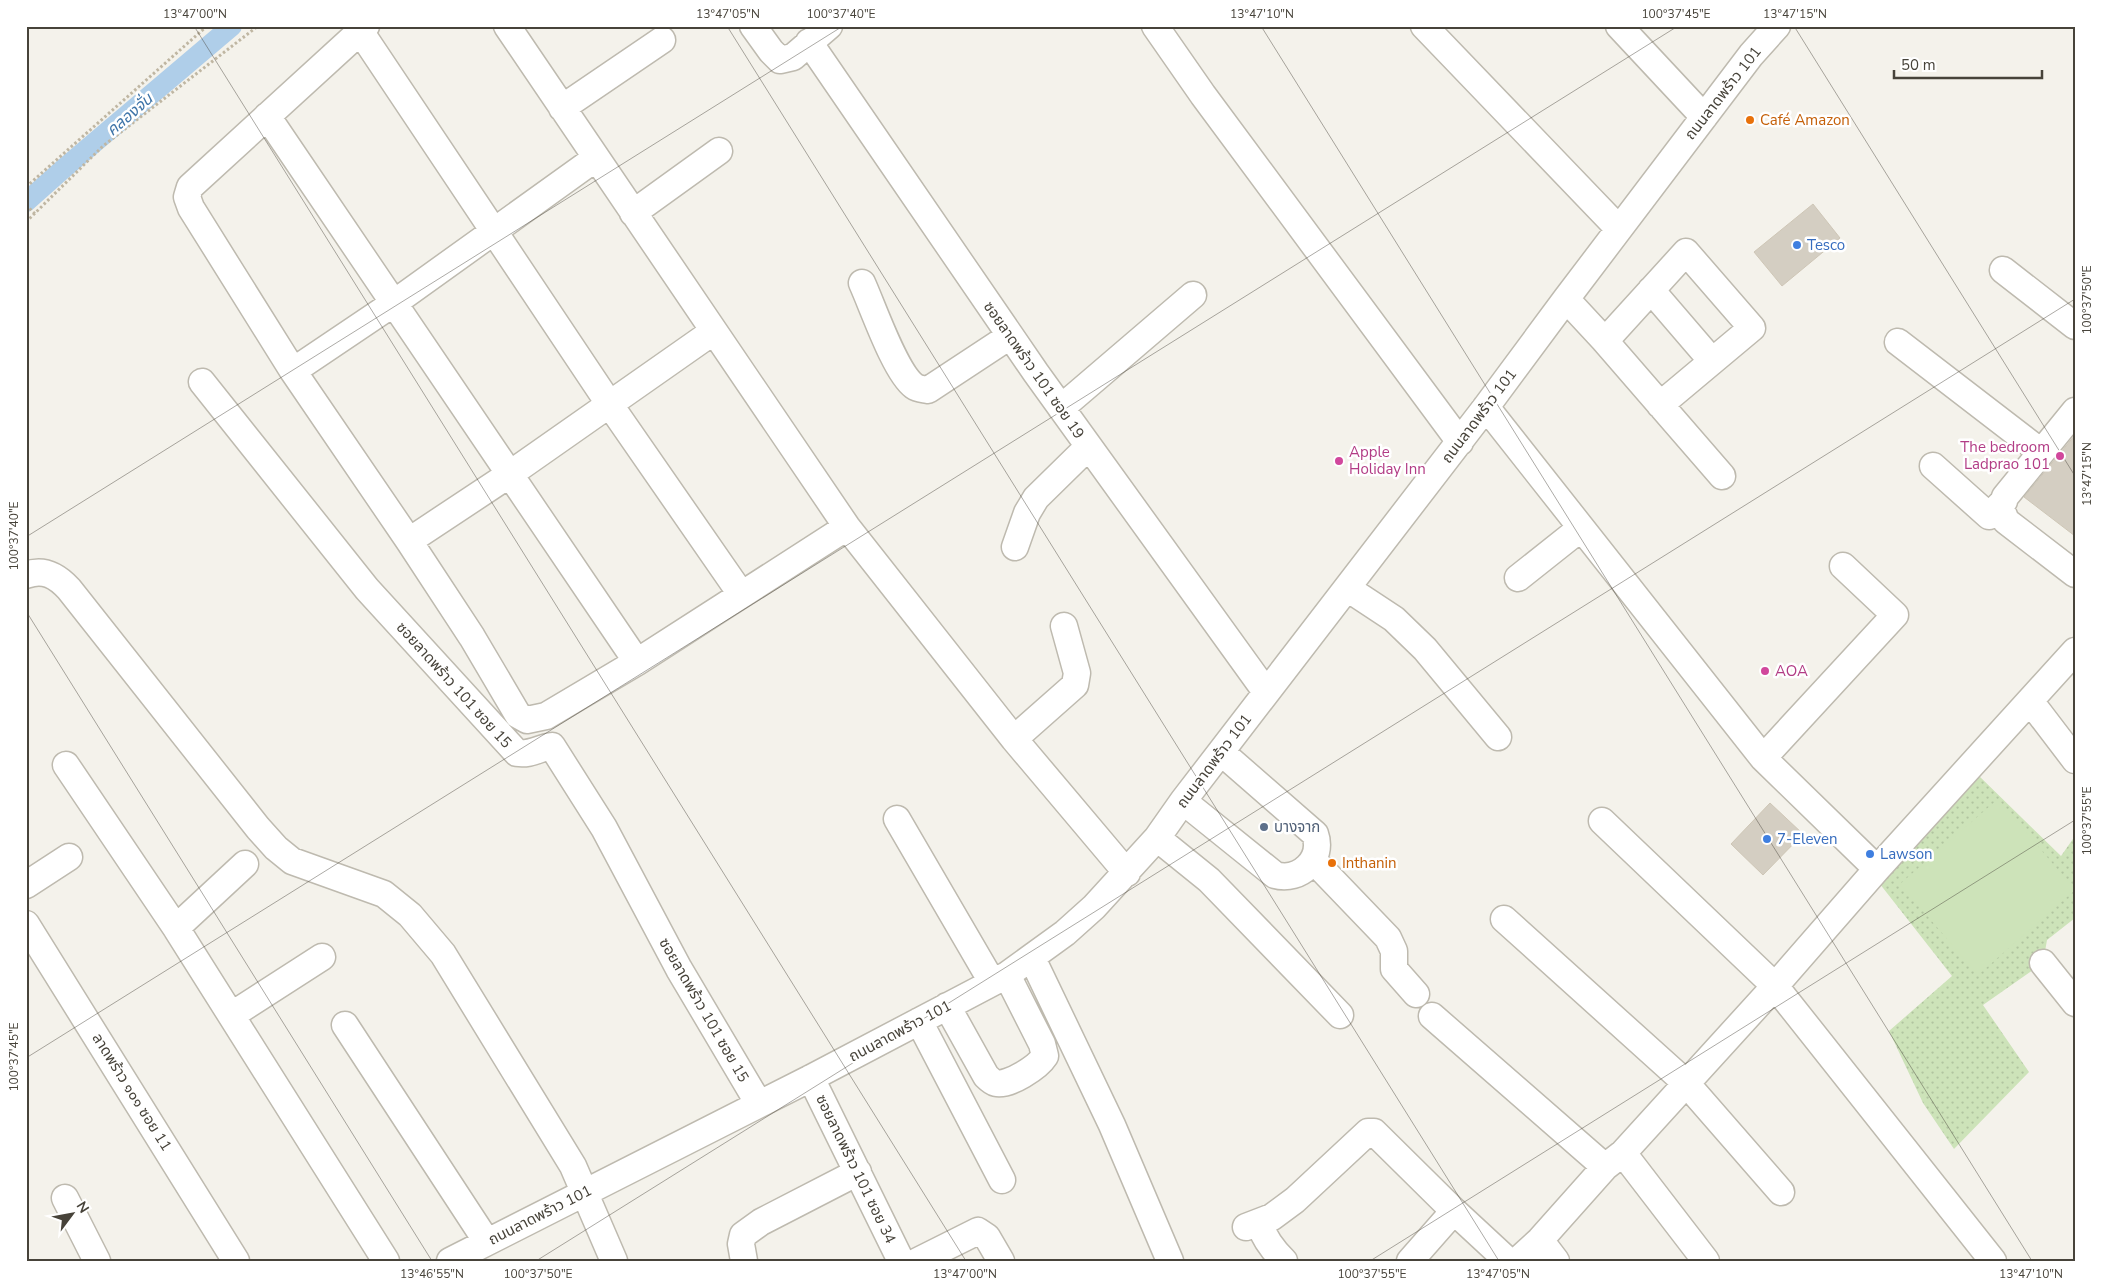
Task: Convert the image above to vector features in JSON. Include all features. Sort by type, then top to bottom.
[{"type":"street","points":[[507,26],[847,527],[1014,739],[1127,873]]},
{"type":"street","name":"ซอยลาดพร้าว 101 ซอย 19","points":[[753,26],[771,52],[780,60],[793,57],[819,34],[1010,336],[1266,692]]},
{"type":"street","points":[[1155,26],[1208,103],[1460,442]]},
{"type":"street","points":[[1424,26],[1619,229]]},
{"type":"street","points":[[1619,26],[1704,117]]},
{"type":"street","name":"ถนนลาดพร้าว 101","points":[[472,1253],[586,1192],[811,1078],[999,978],[1032,958],[1087,914],[1127,873],[1157,838],[1266,692],[1486,408],[1751,55],[1777,26]]},
{"type":"street","points":[[741,594],[610,405],[363,29],[190,187],[187,197],[191,208],[293,371],[409,541],[472,638],[518,715],[527,720],[546,716],[637,662],[847,527]]},
{"type":"street","points":[[562,108],[662,40]]},
{"type":"street","points":[[267,116],[637,662]]},
{"type":"street","points":[[633,213],[719,151]]},
{"type":"street","points":[[293,371],[394,303],[596,158]]},
{"type":"street","points":[[1605,341],[1686,252],[1752,328],[1660,404]]},
{"type":"street","points":[[2003,270],[2075,326]]},
{"type":"street","points":[[862,282],[905,377],[916,388],[928,390],[1010,336]]},
{"type":"street","points":[[1652,290],[1712,361]]},
{"type":"street","points":[[1061,408],[1193,295]]},
{"type":"street","points":[[1566,299],[1722,476]]},
{"type":"street","points":[[409,541],[510,474],[714,332]]},
{"type":"street","points":[[1898,342],[2041,452]]},
{"type":"street","name":"ซอยลาดพร้าว 101 ซอย 15","points":[[202,382],[367,589],[517,753],[527,754],[543,747],[552,746],[604,828],[679,969],[759,1104]]},
{"type":"street","points":[[1486,408],[1763,758],[1877,869]]},
{"type":"street","points":[[2075,411],[2005,496],[2001,508],[2006,521],[2075,574]]},
{"type":"street","points":[[1014,547],[1027,513],[1036,498],[1088,447]]},
{"type":"street","points":[[1933,466],[1989,516],[2004,501]]},
{"type":"street","points":[[1518,578],[1581,528]]},
{"type":"street","points":[[1763,758],[1895,615],[1843,566]]},
{"type":"street","points":[[26,575],[44,572],[58,578],[69,589],[258,828],[276,848],[292,861],[384,894],[410,915],[443,954],[573,1166],[586,1192],[614,1261]]},
{"type":"street","points":[[1347,588],[1394,619],[1425,649],[1498,736]]},
{"type":"street","points":[[1014,739],[1075,685],[1077,673],[1064,626]]},
{"type":"street","points":[[1517,1261],[1540,1240],[1775,986],[1877,869],[2075,651]]},
{"type":"street","points":[[2030,701],[2075,760]]},
{"type":"street","points":[[1183,801],[1275,874],[1290,876],[1302,872],[1314,861],[1318,842],[1315,834],[1221,752]]},
{"type":"street","points":[[66,765],[176,928],[386,1261]]},
{"type":"street","points":[[897,819],[1042,1044],[1045,1056],[1041,1062],[1018,1077],[1003,1084],[993,1083],[986,1076],[948,1006]]},
{"type":"street","points":[[1602,821],[1775,986],[1993,1261]]},
{"type":"street","points":[[1157,838],[1209,880],[1340,1015]]},
{"type":"street","points":[[26,885],[69,857]]},
{"type":"street","points":[[1314,861],[1388,938],[1394,951],[1394,970],[1416,994]]},
{"type":"street","points":[[176,928],[245,864]]},
{"type":"street","points":[[1504,919],[1686,1083],[1781,1192]]},
{"type":"street","name":"ลาดพร้าว ๑๐๑ ซอย 11","points":[[26,924],[236,1261]]},
{"type":"street","points":[[232,1015],[322,957]]},
{"type":"street","points":[[1032,958],[1112,1125],[1170,1261]]},
{"type":"street","points":[[2043,963],[2075,1003]]},
{"type":"street","points":[[1432,1016],[1614,1160],[1706,1261]]},
{"type":"street","points":[[919,1021],[1002,1180]]},
{"type":"street","points":[[345,1026],[472,1253]]},
{"type":"street","name":"ซอยลาดพร้าว 101 ซอย 34","points":[[811,1078],[902,1261]]},
{"type":"street","points":[[1284,1261],[1252,1225],[1272,1217],[1295,1200],[1368,1132],[1374,1132],[1508,1261]]},
{"type":"street","points":[[744,1261],[741,1244],[743,1235],[761,1222],[858,1172]]},
{"type":"street","points":[[65,1198],[97,1261]]},
{"type":"street","points":[[1410,1261],[1454,1211]]},
{"type":"street","points":[[918,1261],[978,1232],[987,1237],[1001,1261]]},
{"type":"street","points":[[1540,1240],[1556,1261]]},
{"type":"path","points":[[26,186],[207,26]]},
{"type":"path","points":[[26,222],[103,146],[258,26]]},
{"type":"path","points":[[26,205],[35,214]]},
{"type":"green space","points":[[1976,773],[2061,856],[2075,836],[2075,918],[2047,940],[2043,963],[1983,1005],[2029,1072],[1954,1149],[1923,1103],[1889,1031],[1952,976],[1876,879]]},
{"type":"green space","points":[[1998,799],[2075,890],[1978,975],[1900,884]]},
{"type":"building","name":"Tesco","points":[[1813,204],[1840,238],[1782,286],[1754,252]]},
{"type":"building","name":"The bedroom Ladprao 101","points":[[2075,435],[2075,536],[2024,497]]},
{"type":"building","name":"7-Eleven","points":[[1770,803],[1803,834],[1763,875],[1731,844]]},
{"type":"waterway","name":"คลองจั่น","points":[[26,202],[232,26]]},
{"type":"place","name":"Café Amazon","points":[[1750,120]]},
{"type":"place","name":"Tesco","points":[[1797,245]]},
{"type":"place","name":"The bedroom Ladprao 101","points":[[2060,456]]},
{"type":"place","name":"Apple Holiday Inn","points":[[1339,461]]},
{"type":"place","name":"AOA","points":[[1765,671]]},
{"type":"place","name":"บางจาก","points":[[1264,827]]},
{"type":"place","name":"7-Eleven","points":[[1767,839]]},
{"type":"place","name":"Lawson","points":[[1870,854]]},
{"type":"place","name":"Inthanin","points":[[1332,863]]}]
